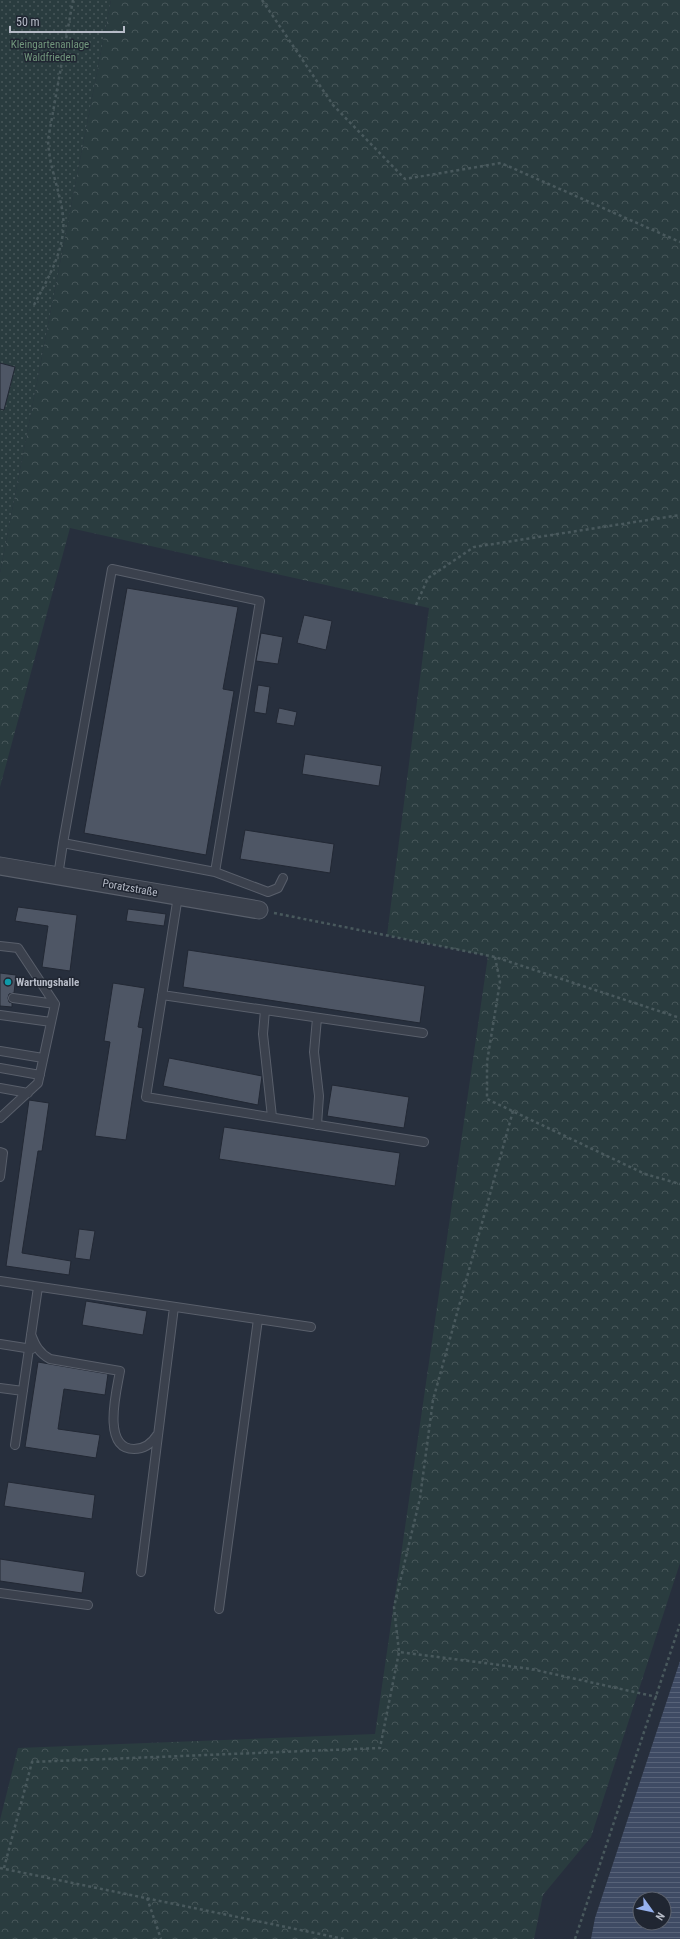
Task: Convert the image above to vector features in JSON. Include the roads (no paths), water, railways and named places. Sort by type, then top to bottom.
[{"type":"street","name":"Poratzstraße","points":[[0,866],[260,910]]},
{"type":"lane","points":[[58,876],[112,569],[260,601],[215,872]]},
{"type":"lane","points":[[63,843],[215,872],[268,892],[278,888],[283,878]]},
{"type":"lane","points":[[178,896],[146,1097],[424,1142]]},
{"type":"lane","points":[[0,946],[18,948],[55,1004],[38,1083],[0,1118]]},
{"type":"lane","points":[[162,995],[423,1033]]},
{"type":"lane","points":[[13,998],[55,1004]]},
{"type":"lane","points":[[265,1010],[263,1034],[272,1117]]},
{"type":"lane","points":[[0,1015],[51,1022]]},
{"type":"lane","points":[[317,1018],[314,1052],[319,1096],[317,1125]]},
{"type":"lane","points":[[0,1051],[44,1058]]},
{"type":"lane","points":[[0,1068],[40,1074]]},
{"type":"lane","points":[[0,1088],[28,1093]]},
{"type":"lane","points":[[0,1108],[9,1110]]},
{"type":"lane","points":[[0,1152],[3,1153],[0,1177]]},
{"type":"lane","points":[[0,1281],[311,1327]]},
{"type":"lane","points":[[15,1445],[38,1286]]},
{"type":"lane","points":[[141,1572],[174,1307]]},
{"type":"lane","points":[[219,1609],[258,1319]]},
{"type":"lane","points":[[31,1334],[34,1343],[42,1355]]},
{"type":"lane","points":[[0,1344],[29,1347],[50,1359],[120,1371],[112,1422],[116,1436],[124,1446],[133,1449],[144,1447],[153,1441],[158,1432]]},
{"type":"lane","points":[[0,1388],[23,1391]]},
{"type":"lane","points":[[0,1593],[88,1605]]},
{"type":"water","points":[[680,1661],[680,1939],[591,1939],[595,1918]]},
{"type":"place","name":"Wartungshalle","points":[[8,982]]},
{"type":"park label","name":"Kleingartenanlage Waldfrieden","points":[[50,50]]}]
